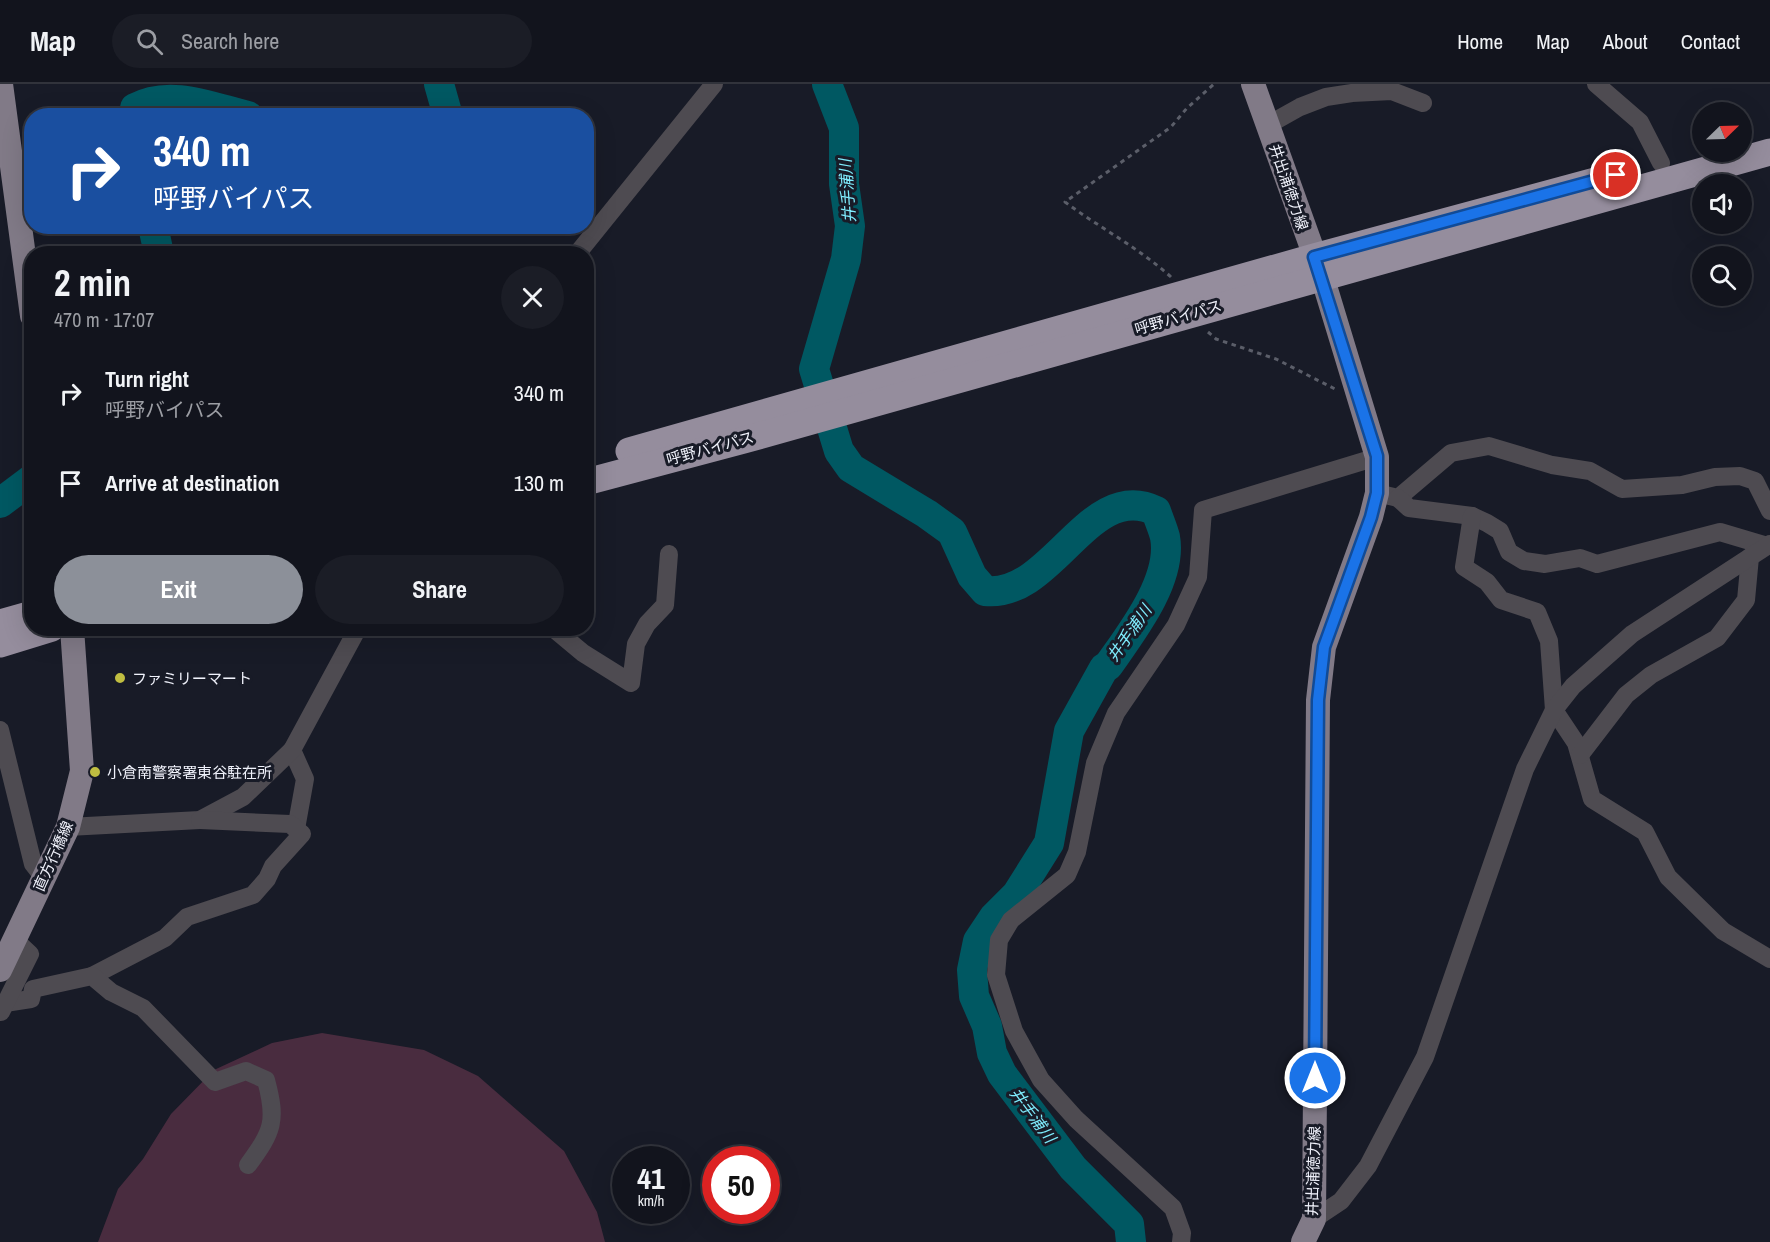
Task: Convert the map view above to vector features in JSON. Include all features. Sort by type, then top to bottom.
[{"type":"highway","points":[[1752,138],[1770,133]]},
{"type":"highway","name":"呼野バイパス","points":[[1318,267],[1770,152]]},
{"type":"highway","name":"呼野バイパス","points":[[594,479],[844,400],[1318,267],[1692,155]]},
{"type":"highway","name":"呼野バイパス","points":[[594,460],[807,411]]},
{"type":"highway","points":[[0,623],[24,617]]},
{"type":"highway","points":[[0,644],[26,636]]},
{"type":"main road","points":[[1,84],[24,256]]},
{"type":"main road","name":"井出浦徳力線","points":[[1253,84],[1318,267],[1377,456],[1387,496],[1371,517],[1324,647],[1318,700],[1314,1219],[1303,1242]]},
{"type":"main road","name":"直方行橋線","points":[[0,970],[68,827],[82,771],[73,636]]},
{"type":"street","points":[[594,233],[714,84]]},
{"type":"street","points":[[1596,84],[1640,122],[1661,163]]},
{"type":"street","points":[[1268,125],[1326,97],[1352,93],[1392,91],[1423,103]]},
{"type":"street","points":[[583,246],[593,234]]},
{"type":"street","points":[[1769,545],[1720,532],[1597,564],[1580,558],[1545,564],[1524,561],[1509,552],[1500,531],[1472,516],[1409,508],[1387,496],[1451,453],[1489,446],[1552,465],[1590,471],[1622,489],[1682,485],[1715,477],[1740,476],[1755,481],[1770,511]]},
{"type":"street","points":[[1181,1242],[1182,1233],[1173,1208],[1076,1119],[1041,1080],[1026,1056],[1014,1031],[996,975],[999,940],[1011,920],[1067,875],[1077,852],[1095,763],[1116,713],[1176,625],[1198,578],[1203,510],[1377,456]]},
{"type":"street","points":[[1472,516],[1464,567],[1487,582],[1500,600],[1536,612],[1549,641],[1554,710],[1576,743],[1592,799],[1645,832],[1668,877],[1723,932],[1770,959]]},
{"type":"street","points":[[1314,1219],[1341,1201],[1368,1166],[1425,1057],[1525,769],[1554,710],[1573,686],[1632,634],[1769,545]]},
{"type":"street","points":[[563,636],[583,653],[631,683],[636,644],[647,624],[665,606],[669,554]]},
{"type":"street","points":[[1580,755],[1626,695],[1652,675],[1717,638],[1746,600],[1750,557]]},
{"type":"street","points":[[200,820],[243,796],[292,750],[354,636]]},
{"type":"street","points":[[0,730],[33,864],[44,878]]},
{"type":"street","points":[[292,750],[305,779],[296,829]]},
{"type":"street","points":[[2,1008],[31,999],[33,989],[92,976],[165,938],[187,917],[253,895],[267,879],[273,866],[302,834],[290,824],[200,820],[68,827]]},
{"type":"street","points":[[2,1008],[30,954],[14,939]]},
{"type":"street","points":[[92,976],[111,992],[143,1008],[215,1082],[246,1071],[266,1080],[274,1110],[268,1135],[248,1165]]},
{"type":"path","points":[[1214,84],[1187,108],[1171,127],[1065,202],[1104,231],[1148,256],[1189,303],[1216,339],[1276,359],[1360,402]]},
{"type":"shaded area","points":[[322,1033],[424,1050],[478,1076],[564,1151],[597,1212],[605,1242],[98,1242],[118,1189],[143,1159],[171,1114],[214,1070],[272,1043]]},
{"type":"waterway","points":[[439,84],[446,108]]},
{"type":"waterway","name":"井手浦川","points":[[827,84],[844,128],[844,184],[850,226],[846,259],[814,369],[839,451],[851,468],[927,514],[952,532],[972,576],[985,591],[1009,589],[1031,577],[1090,524],[1110,511],[1132,505],[1156,511],[1165,537],[1166,554],[1157,588],[1138,622],[1108,666],[1104,668],[1069,731],[1049,843],[1017,894],[994,917],[978,941],[972,970],[974,996],[987,1026],[992,1053],[1002,1074],[1073,1168],[1129,1224],[1131,1242]]},
{"type":"waterway","points":[[135,108],[162,100],[191,102],[217,108]]},
{"type":"waterway","points":[[155,234],[157,246]]},
{"type":"waterway","points":[[0,503],[24,485]]},
{"type":"place","name":"ファミリーマート","points":[[120,678]]},
{"type":"place","name":"小倉南警察署東谷駐在所","points":[[95,772]]},
{"type":"route","points":[[1315,1078],[1318,700],[1324,647],[1371,517],[1377,493],[1377,456],[1322,276],[1314,257],[1616,175]]}]
